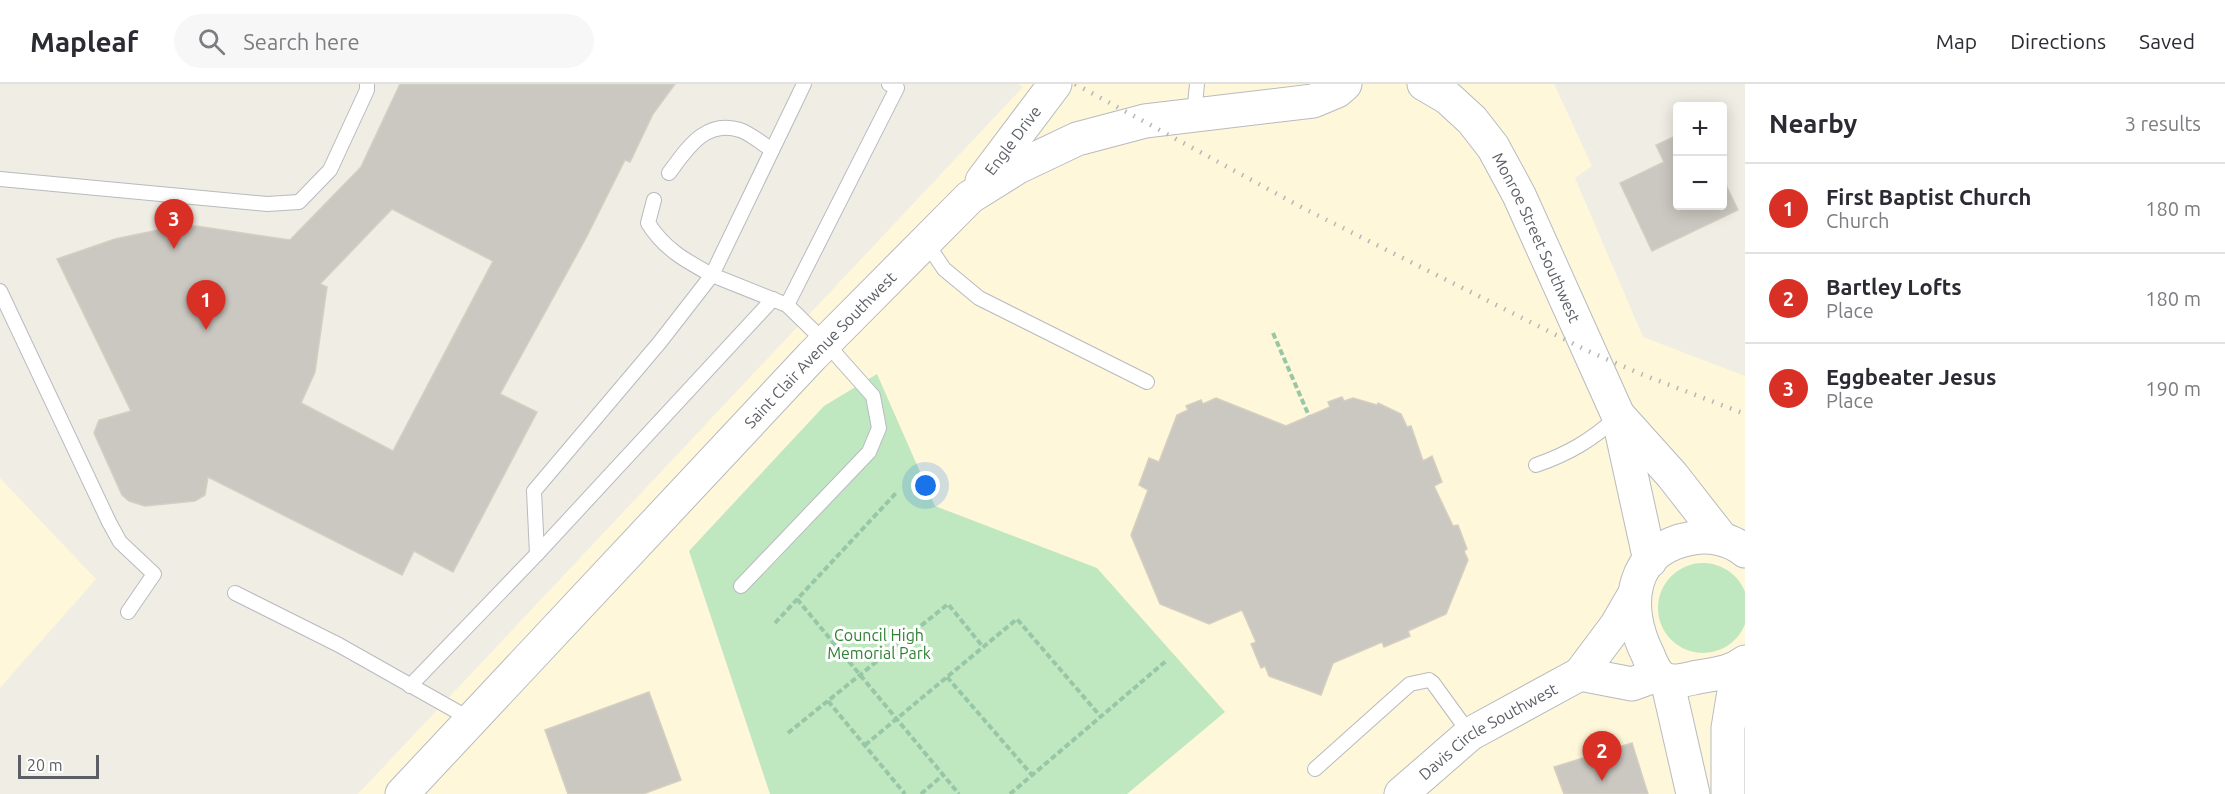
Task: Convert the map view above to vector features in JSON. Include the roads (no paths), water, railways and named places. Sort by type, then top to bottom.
[{"type":"street","name":"Engle Drive","points":[[970,197],[1055,84]]},
{"type":"street","name":"Saint Clair Avenue Southwest","points":[[402,794],[825,342],[970,197],[1018,167],[1077,139],[1145,121],[1313,101],[1336,91],[1345,84]]},
{"type":"street","name":"Monroe Street Southwest","points":[[1424,84],[1448,98],[1472,120],[1493,147],[1519,195],[1618,415],[1650,561]]},
{"type":"street","name":"Monroe Street Southwest","points":[[1618,415],[1738,546]]},
{"type":"street","name":"Monroe Street Southwest","points":[[1693,794],[1662,678],[1635,626],[1632,610],[1634,595],[1642,571],[1650,561],[1665,548],[1683,539],[1702,536],[1738,546]]},
{"type":"street","points":[[1634,595],[1616,626],[1580,674],[1632,684],[1662,678],[1720,674],[1742,664]]},
{"type":"street","points":[[1728,794],[1728,728],[1742,664]]},
{"type":"street","name":"Davis Circle Southwest","points":[[1401,794],[1470,734],[1580,674]]},
{"type":"lane","points":[[0,179],[267,204],[299,202],[330,170],[367,84]]},
{"type":"lane","points":[[537,554],[534,491],[660,342],[712,275],[804,84]]},
{"type":"lane","points":[[787,305],[897,88],[889,84]]},
{"type":"lane","points":[[1194,116],[1197,84]]},
{"type":"lane","points":[[669,172],[696,137],[716,129],[740,130],[772,150]]},
{"type":"lane","points":[[654,200],[648,223],[658,240],[677,256],[712,275],[787,305],[825,342],[873,396],[879,428],[869,452],[741,586]]},
{"type":"lane","points":[[926,242],[944,269],[979,298],[1147,382]]},
{"type":"lane","points":[[0,291],[109,522],[120,542],[154,574],[128,612]]},
{"type":"lane","points":[[410,686],[537,554],[773,299]]},
{"type":"lane","points":[[1536,465],[1582,445],[1598,435],[1618,415]]},
{"type":"lane","points":[[235,592],[339,645],[472,720]]},
{"type":"lane","points":[[1315,769],[1410,684],[1420,680],[1429,680],[1433,683],[1470,734]]},
{"type":"railway","points":[[1075,84],[1303,208],[1588,351],[1745,414]]},
{"type":"place","name":"Eggbeater Jesus","points":[[174,249]]},
{"type":"place","name":"First Baptist Church","points":[[206,330]]},
{"type":"place","name":"Bartley Lofts","points":[[1602,781]]},
{"type":"park label","name":"Council High Memorial Park","points":[[879,644]]}]
